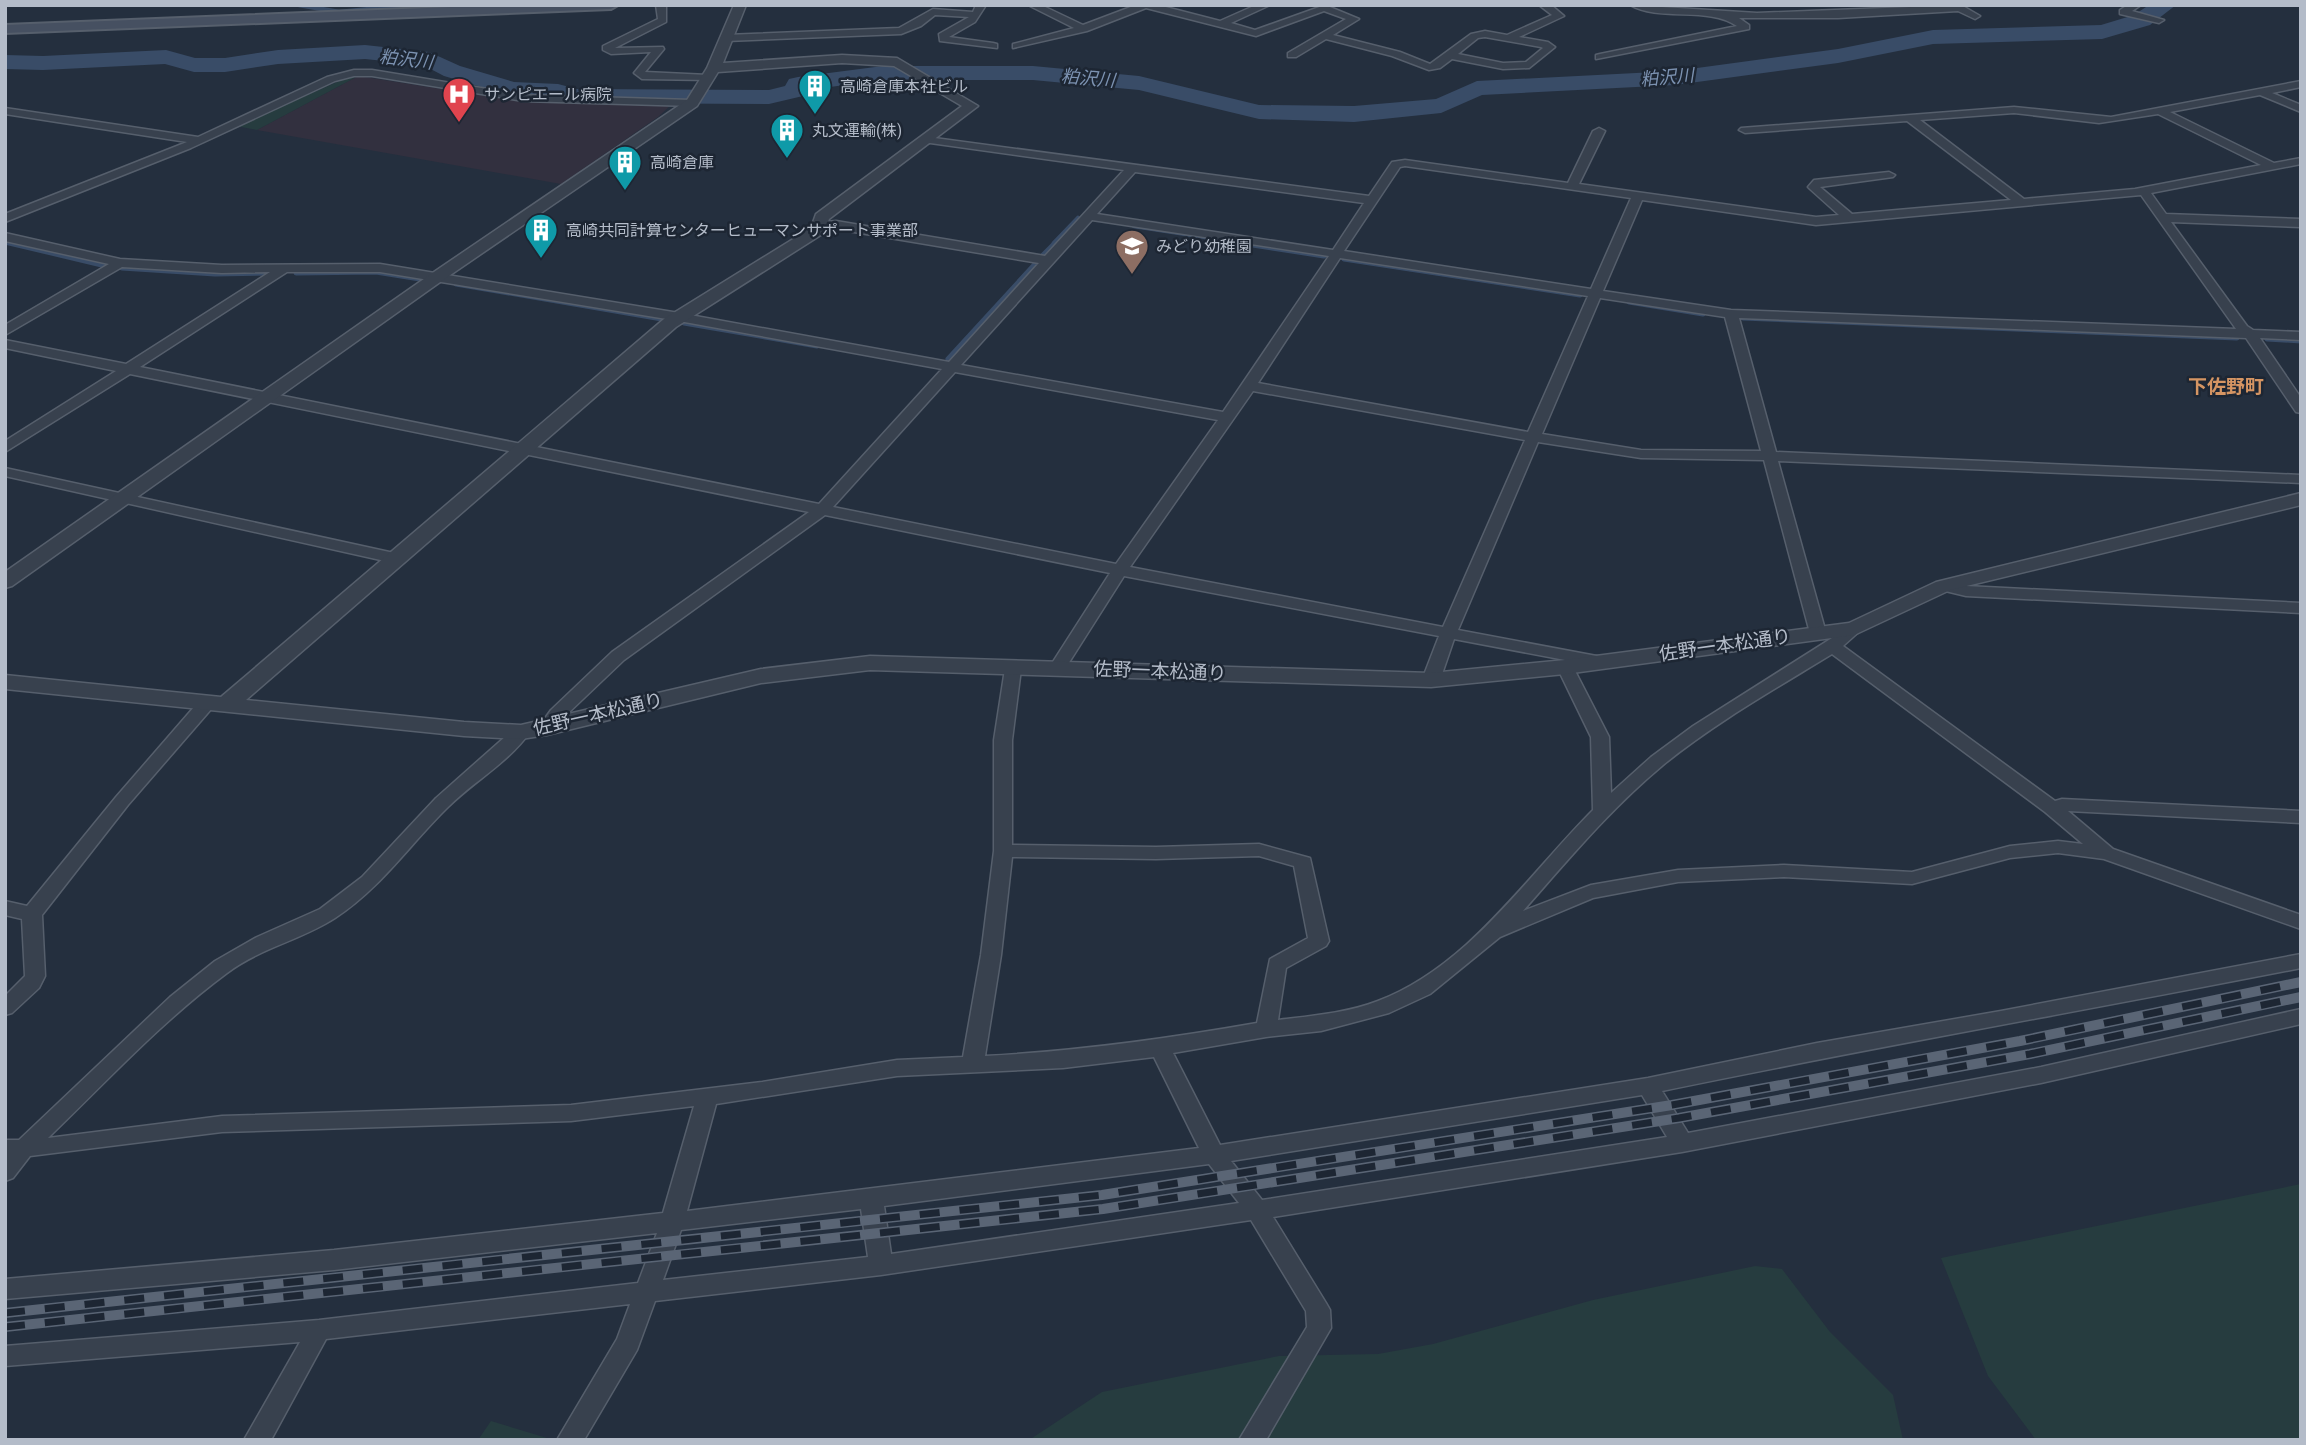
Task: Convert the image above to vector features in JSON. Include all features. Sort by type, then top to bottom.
[{"type":"main road","points":[[5,29],[611,5]]},
{"type":"street","points":[[661,5],[663,20],[607,48],[611,51],[659,49],[639,73],[646,77],[870,59],[897,62],[971,107],[822,217],[821,226]]},
{"type":"street","points":[[5,582],[695,98],[711,73],[740,5]]},
{"type":"street","points":[[1033,5],[1083,29]]},
{"type":"street","points":[[1017,46],[1083,29],[1145,5],[1256,33],[1328,7]]},
{"type":"street","points":[[1221,24],[1265,5]]},
{"type":"street","points":[[1292,55],[1354,19],[1328,7],[1312,5]]},
{"type":"street","points":[[1507,38],[1559,16],[1545,5]]},
{"type":"street","points":[[1635,5],[1728,15],[1798,16],[1960,8],[1975,16]]},
{"type":"street","points":[[2136,5],[2123,12],[2159,20]]},
{"type":"street","points":[[726,38],[901,31],[917,24],[933,12],[978,10]]},
{"type":"street","points":[[978,10],[972,20],[943,36],[944,39],[993,46]]},
{"type":"street","points":[[1600,57],[1745,27],[1728,15]]},
{"type":"street","points":[[1325,36],[1395,54],[1429,67],[1436,66],[1450,55],[1475,36],[1485,34],[1550,47],[1529,65],[1503,66],[1450,55]]},
{"type":"street","points":[[5,218],[197,140],[331,79],[363,73],[523,98],[695,98]]},
{"type":"street","points":[[1745,130],[2027,109],[2101,120],[2301,84]]},
{"type":"street","points":[[2262,92],[2301,109]]},
{"type":"street","points":[[2157,110],[2273,167]]},
{"type":"street","points":[[5,111],[197,140]]},
{"type":"street","points":[[1910,118],[2022,203]]},
{"type":"street","points":[[1572,187],[1599,131]]},
{"type":"street","points":[[927,140],[1371,200]]},
{"type":"street","points":[[1057,668],[1120,570],[1249,386],[1396,164],[1405,163],[1816,221],[2144,192],[2301,161]]},
{"type":"street","points":[[547,728],[557,713],[618,656],[824,508],[1134,166]]},
{"type":"street","points":[[1849,218],[1814,187],[1818,182],[1889,175]]},
{"type":"street","points":[[2144,192],[2242,329],[2250,334],[2301,409]]},
{"type":"street","points":[[1432,680],[1448,633],[1638,196]]},
{"type":"street","points":[[1089,216],[1731,314],[2301,336]]},
{"type":"street","points":[[2165,218],[2301,223]]},
{"type":"street","points":[[5,1008],[32,983],[35,976],[32,914],[122,801],[217,704],[679,317],[821,226],[836,225],[1050,261]]},
{"type":"street","points":[[5,237],[120,263],[222,270],[380,268],[952,365],[1226,417]]},
{"type":"street","points":[[5,331],[120,263]]},
{"type":"street","points":[[5,449],[284,269]]},
{"type":"street","points":[[1731,314],[1769,456],[1825,639],[2052,808],[2106,853]]},
{"type":"street","points":[[5,344],[1120,570],[1602,662]]},
{"type":"street","points":[[1249,386],[1641,454],[1769,456],[2301,479]]},
{"type":"street","points":[[5,472],[394,558]]},
{"type":"street","name":"佐野一本松通り","points":[[5,682],[464,729],[521,732],[775,675],[870,663],[1432,680],[1825,639],[1854,629],[1943,586],[2301,499]]},
{"type":"street","points":[[1943,586],[1966,591],[2301,608]]},
{"type":"street","points":[[14,1149],[222,1125],[571,1113],[707,1097],[897,1068],[973,1062],[1063,1060],[1160,1048],[1266,1029],[1321,1023],[1382,1008],[1423,989],[1493,932],[1602,811],[1687,738],[1825,639]]},
{"type":"street","points":[[1565,667],[1600,737],[1602,811]]},
{"type":"street","points":[[973,1062],[991,955],[1003,851],[1003,740],[1013,669]]},
{"type":"street","points":[[5,1172],[14,1149],[177,1002],[222,966],[264,942],[327,914],[369,882],[442,802],[521,732]]},
{"type":"street","points":[[2052,808],[2062,805],[2301,817]]},
{"type":"street","points":[[1493,932],[1591,892],[1678,876],[1784,871],[1912,878],[2010,852],[2058,847],[2106,853],[2301,922]]},
{"type":"street","points":[[1003,851],[1156,853],[1259,850],[1303,862],[1319,942],[1277,964],[1266,1029]]},
{"type":"street","points":[[5,908],[32,914]]},
{"type":"street","points":[[5,1289],[334,1260],[672,1223],[1214,1155],[1648,1086],[1817,1051],[2001,1019],[2301,961]]},
{"type":"street","points":[[5,1356],[318,1330],[881,1265],[1257,1210],[1682,1143],[2041,1075],[2301,1016]]},
{"type":"street","points":[[1160,1048],[1214,1155],[1257,1210],[1318,1310],[1319,1328],[1252,1440]]},
{"type":"street","points":[[1648,1086],[1682,1143]]},
{"type":"street","points":[[570,1440],[628,1343],[672,1223],[707,1097]]},
{"type":"street","points":[[871,1199],[881,1265]]},
{"type":"street","points":[[257,1440],[318,1330]]},
{"type":"shaded area","name":"サンピエール病院","points":[[358,76],[527,102],[672,104],[658,117],[561,184],[257,130]]},
{"type":"green space","points":[[358,76],[257,130],[236,126],[342,80]]},
{"type":"green space","points":[[2301,1184],[2301,1440],[2036,1440],[1988,1376],[1941,1258]]},
{"type":"green space","points":[[1755,1266],[1782,1269],[1830,1332],[1893,1395],[1903,1440],[1029,1440],[1102,1392],[1279,1356],[1378,1354],[1433,1344],[1593,1300]]},
{"type":"green space","points":[[491,1421],[547,1438],[478,1440]]},
{"type":"waterway","points":[[299,5],[339,12],[410,5]]},
{"type":"waterway","name":"粕沢川","points":[[5,62],[43,63],[166,57],[194,65],[225,65],[278,57],[365,52],[429,59],[452,71],[512,89],[558,91],[577,96],[769,97],[794,91],[798,84],[883,73],[1033,73],[1139,83],[1259,112],[1354,114],[1441,106],[1477,88],[1675,78],[1838,56],[1933,37],[2102,32],[2142,20],[2165,5]]},
{"type":"waterway","points":[[1054,243],[1078,218]]},
{"type":"waterway","points":[[1134,226],[1244,243]]},
{"type":"waterway","points":[[11,243],[5,242],[106,266]]},
{"type":"waterway","points":[[1043,255],[1056,242]]},
{"type":"waterway","points":[[1233,242],[1324,256]]},
{"type":"waterway","points":[[1344,259],[1580,295]]},
{"type":"waterway","points":[[948,359],[1036,263]]},
{"type":"waterway","points":[[122,268],[215,274],[267,273]]},
{"type":"waterway","points":[[296,273],[376,272],[420,279]]},
{"type":"waterway","points":[[456,284],[662,319]]},
{"type":"waterway","points":[[1629,302],[1703,314]]},
{"type":"waterway","points":[[1743,318],[2237,338]]},
{"type":"waterway","points":[[684,323],[817,346]]},
{"type":"waterway","points":[[2267,339],[2301,341]]},
{"type":"railway","points":[[5,1313],[1102,1195],[1672,1105],[2020,1041],[2301,982]]},
{"type":"railway","points":[[5,1327],[1103,1209],[1679,1118],[2030,1054],[2301,997]]},
{"type":"place","name":"高崎倉庫本社ビル","points":[[815,116]]},
{"type":"place","name":"サンピエール病院","points":[[459,124]]},
{"type":"place","name":"丸文運輸(株)","points":[[787,160]]},
{"type":"place","name":"高崎倉庫","points":[[625,192]]},
{"type":"place","name":"高崎共同計算センターヒューマンサポート事業部","points":[[541,260]]},
{"type":"place","name":"みどり幼稚園","points":[[1132,276]]},
{"type":"district","name":"下佐野町","points":[[2226,386]]}]
